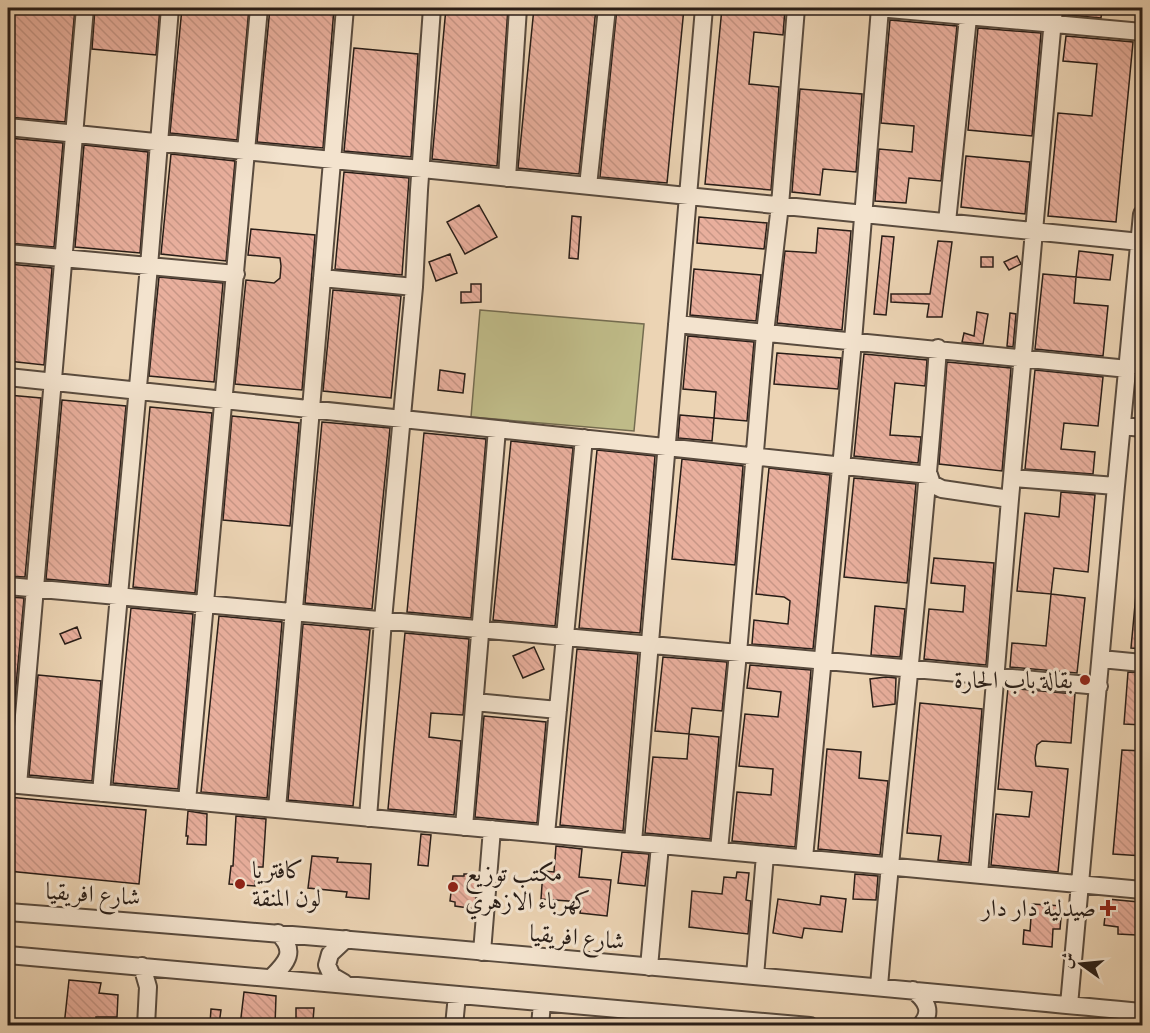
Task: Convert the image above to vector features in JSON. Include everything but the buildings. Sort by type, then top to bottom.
[{"type":"street","points":[[85,8],[35,588],[13,785],[1143,890]]},
{"type":"street","points":[[101,793],[170,8]]},
{"type":"street","points":[[188,801],[259,8]]},
{"type":"street","points":[[277,809],[345,8]]},
{"type":"street","points":[[368,818],[383,620],[414,287],[432,8]]},
{"type":"street","points":[[507,178],[518,8]]},
{"type":"street","points":[[588,186],[607,8]]},
{"type":"street","points":[[633,842],[704,8]]},
{"type":"street","points":[[719,850],[738,653],[753,457],[780,205],[796,8]]},
{"type":"street","points":[[804,858],[853,341],[879,8],[1053,16],[1143,32]]},
{"type":"street","points":[[947,222],[969,12]]},
{"type":"street","points":[[979,875],[1053,16]]},
{"type":"street","points":[[8,127],[1140,242]]},
{"type":"street","points":[[1069,1005],[1143,214]]},
{"type":"street","points":[[8,253],[236,274]]},
{"type":"street","points":[[322,278],[414,287]]},
{"type":"street","points":[[677,324],[938,348],[1128,369]]},
{"type":"street","points":[[879,986],[929,475],[938,348]]},
{"type":"street","points":[[8,377],[929,475]]},
{"type":"street","points":[[1123,426],[1143,428]]},
{"type":"street","points":[[464,827],[497,429]]},
{"type":"street","points":[[546,834],[584,438]]},
{"type":"street","points":[[929,475],[932,484],[942,489],[1010,499]]},
{"type":"street","points":[[1012,478],[1116,486]]},
{"type":"street","points":[[8,586],[1099,686]]},
{"type":"street","points":[[1101,659],[1143,663]]},
{"type":"street","points":[[474,702],[558,710]]},
{"type":"street","points":[[482,952],[492,829]]},
{"type":"street","points":[[649,967],[660,845]]},
{"type":"street","points":[[755,976],[765,855]]},
{"type":"street","name":"شارع افريقيا","points":[[8,912],[278,933],[879,986],[1143,1012]]},
{"type":"street","points":[[272,977],[285,964],[288,954],[287,943],[278,933]]},
{"type":"street","points":[[344,983],[332,976],[327,965],[330,954],[346,939]]},
{"type":"street","points":[[8,956],[344,983],[542,1003],[658,1019],[810,1026]]},
{"type":"street","points":[[142,966],[148,987],[146,1026]]},
{"type":"street","points":[[913,990],[920,995],[928,1007],[927,1016],[920,1026]]},
{"type":"street","points":[[453,1026],[457,995]]},
{"type":"street","points":[[540,1026],[542,1003]]},
{"type":"shaded area","points":[[480,310],[644,324],[634,431],[471,417]]},
{"type":"place","name":"بقالة باب الحارة","points":[[1085,680]]},
{"type":"place","name":"كافتريا لون المنقة","points":[[240,884]]},
{"type":"place","name":"مكتب توزيع كهرباء الازهري","points":[[453,887]]},
{"type":"place","name":"صيدلية دار دار","points":[[1108,908]]}]
